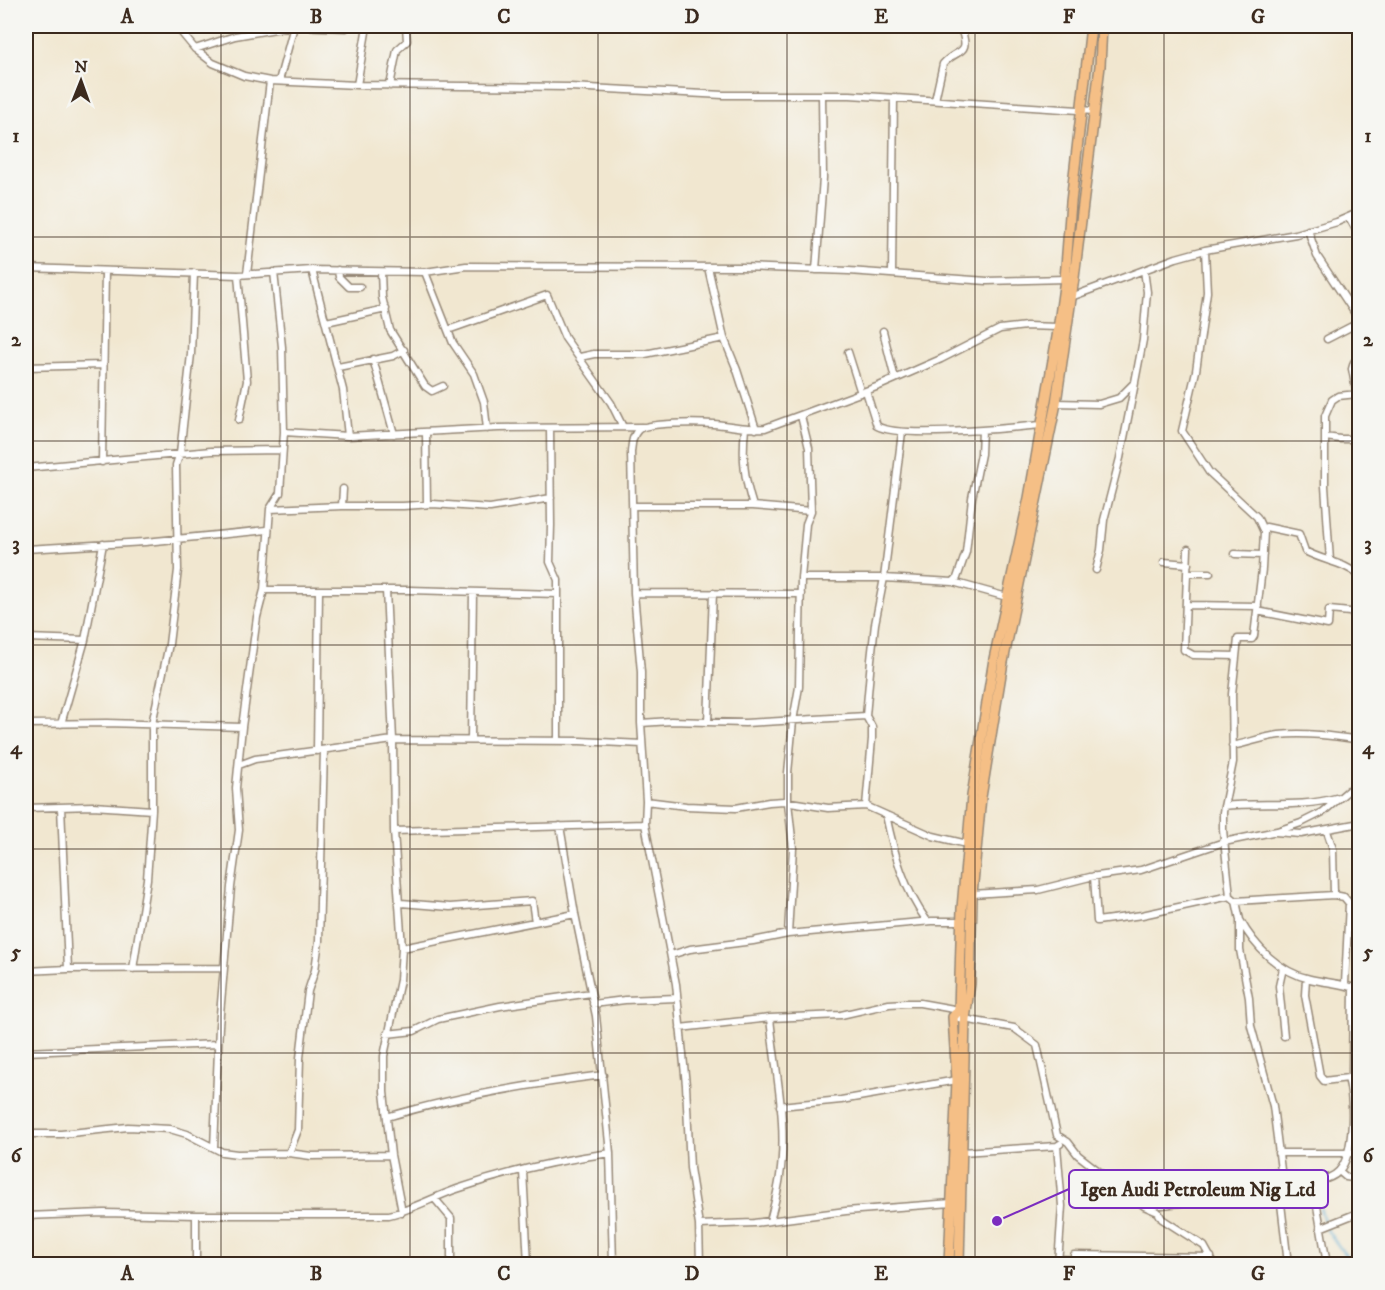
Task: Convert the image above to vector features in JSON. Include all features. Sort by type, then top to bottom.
[{"type":"main road","points":[[949,1264],[957,1080],[956,1013],[967,844],[984,717],[1042,425],[1058,327],[1091,26]]},
{"type":"main road","points":[[959,1264],[965,1018],[970,984],[972,894],[981,796],[992,720],[1056,403],[1094,111],[1102,26]]},
{"type":"street","points":[[176,26],[195,49],[213,63],[244,76],[270,81],[390,86],[570,87],[723,95],[822,94],[1094,111]]},
{"type":"street","points":[[195,49],[235,36],[294,26],[346,28]]},
{"type":"street","points":[[279,81],[294,26]]},
{"type":"street","points":[[309,26],[321,26]]},
{"type":"street","points":[[357,85],[367,26]]},
{"type":"street","points":[[390,86],[397,50],[407,41],[406,26]]},
{"type":"street","points":[[935,100],[943,64],[962,52],[964,36],[960,26]]},
{"type":"street","points":[[247,274],[270,81]]},
{"type":"street","points":[[816,270],[823,178],[822,94]]},
{"type":"street","points":[[892,274],[894,98]]},
{"type":"street","points":[[1071,297],[1205,250],[1277,238],[1359,212]]},
{"type":"street","points":[[1349,217],[1359,237]]},
{"type":"street","points":[[1308,230],[1317,256],[1359,319],[1327,339]]},
{"type":"street","points":[[1205,250],[1207,292],[1196,371],[1182,431],[1209,472],[1257,517],[1264,532]]},
{"type":"street","points":[[26,268],[238,275],[312,270],[425,272],[466,266],[708,267],[816,270],[987,281],[1065,279]]},
{"type":"street","points":[[708,267],[724,338],[756,429]]},
{"type":"street","points":[[312,270],[338,367],[345,401],[348,436]]},
{"type":"street","points":[[338,270],[339,277],[349,286],[360,287]]},
{"type":"street","points":[[1096,570],[1104,520],[1120,458],[1143,340],[1146,292],[1144,270]]},
{"type":"street","points":[[102,462],[105,271]]},
{"type":"street","points":[[213,1148],[223,968],[239,830],[236,788],[242,727],[257,617],[264,590],[270,509],[280,493],[284,432],[282,347],[274,272]]},
{"type":"street","points":[[381,272],[382,297],[390,330],[428,390],[432,391],[443,386]]},
{"type":"street","points":[[425,272],[453,343],[474,374],[484,402],[487,429]]},
{"type":"street","points":[[133,969],[147,879],[152,810],[152,724],[168,644],[178,570],[176,465],[180,453],[191,354],[194,273]]},
{"type":"street","points":[[238,275],[247,381],[239,420]]},
{"type":"street","points":[[448,330],[547,295],[565,338],[611,403],[623,427]]},
{"type":"street","points":[[326,322],[386,309]]},
{"type":"street","points":[[284,432],[348,436],[487,429],[713,424],[765,428],[895,379],[1000,329],[1026,326],[1058,327]]},
{"type":"street","points":[[883,331],[895,379]]},
{"type":"street","points":[[580,357],[594,354],[645,354],[724,338]]},
{"type":"street","points":[[338,367],[393,356],[404,350]]},
{"type":"street","points":[[848,352],[877,426],[882,429],[902,432],[982,430],[1042,425]]},
{"type":"street","points":[[374,359],[394,434]]},
{"type":"street","points":[[1359,359],[1352,366],[1359,411]]},
{"type":"street","points":[[26,367],[103,365]]},
{"type":"street","points":[[1056,403],[1099,404],[1119,398],[1135,382]]},
{"type":"street","points":[[1330,561],[1325,486],[1325,416],[1332,400],[1338,396],[1357,394]]},
{"type":"street","points":[[788,934],[793,848],[788,802],[793,721],[799,687],[801,578],[806,524],[812,511],[809,448],[801,416]]},
{"type":"street","points":[[642,427],[633,438],[631,452],[634,593],[641,672],[645,824],[671,955],[677,998],[686,1085],[690,1168],[699,1225],[700,1264]]},
{"type":"street","points":[[550,428],[550,562],[558,580],[558,741]]},
{"type":"street","points":[[745,428],[742,455],[753,507]]},
{"type":"street","points":[[953,582],[957,578],[966,552],[972,498],[981,454],[982,430]]},
{"type":"street","points":[[426,432],[427,504]]},
{"type":"street","points":[[866,806],[872,727],[866,716],[875,624],[884,578],[902,432]]},
{"type":"street","points":[[1325,437],[1340,440],[1359,439]]},
{"type":"street","points":[[26,468],[180,453],[282,450]]},
{"type":"street","points":[[342,506],[343,489]]},
{"type":"street","points":[[270,509],[427,504],[490,507],[551,498]]},
{"type":"street","points":[[633,506],[753,507],[812,511]]},
{"type":"street","points":[[1306,978],[1305,995],[1321,1079],[1328,1081],[1348,1078],[1352,1075],[1356,989],[1345,984],[1306,978],[1283,968],[1250,939],[1240,920],[1233,898],[1224,842],[1224,806],[1233,762],[1232,694],[1238,639],[1252,639],[1254,636],[1266,527],[1299,534],[1305,551],[1346,565],[1359,576]]},
{"type":"street","points":[[26,549],[178,539],[267,530]]},
{"type":"street","points":[[61,724],[85,640],[103,544]]},
{"type":"street","points":[[1188,549],[1184,650],[1193,655],[1236,656]]},
{"type":"street","points":[[1235,554],[1263,555]]},
{"type":"street","points":[[1164,562],[1188,564]]},
{"type":"street","points":[[1187,573],[1210,573]]},
{"type":"street","points":[[801,578],[884,578],[953,582],[1008,597]]},
{"type":"street","points":[[264,590],[558,594]]},
{"type":"street","points":[[386,590],[393,740],[394,831],[402,948],[399,980],[384,1056],[391,1155],[402,1212]]},
{"type":"street","points":[[289,1153],[298,1130],[300,1058],[308,991],[315,970],[319,941],[319,591]]},
{"type":"street","points":[[471,740],[473,592]]},
{"type":"street","points":[[634,593],[801,594]]},
{"type":"street","points":[[708,722],[713,593]]},
{"type":"street","points":[[1186,605],[1258,609],[1328,625],[1329,610],[1359,613]]},
{"type":"street","points":[[26,638],[85,640]]},
{"type":"street","points":[[641,723],[671,721],[745,723],[866,716]]},
{"type":"street","points":[[26,724],[242,727]]},
{"type":"street","points":[[1232,746],[1284,735],[1330,736],[1359,740]]},
{"type":"street","points":[[239,765],[255,759],[393,740],[642,744]]},
{"type":"street","points":[[972,894],[1038,890],[1094,876],[1141,870],[1224,842],[1301,823],[1323,812],[1350,789],[1359,787]]},
{"type":"street","points":[[1224,806],[1328,800],[1340,797]]},
{"type":"street","points":[[646,801],[686,806],[742,808],[770,802],[788,802],[828,808],[866,806],[933,836],[967,844]]},
{"type":"street","points":[[26,808],[93,806],[152,810]]},
{"type":"street","points":[[61,807],[68,969]]},
{"type":"street","points":[[886,815],[902,877],[927,921]]},
{"type":"street","points":[[394,831],[645,824]]},
{"type":"street","points":[[1272,832],[1301,834],[1359,824]]},
{"type":"street","points":[[560,826],[594,1004],[603,1075],[610,1153],[613,1264]]},
{"type":"street","points":[[1327,831],[1333,849],[1334,895]]},
{"type":"street","points":[[1094,876],[1097,921],[1233,898],[1334,895],[1344,897],[1349,903],[1345,984]]},
{"type":"street","points":[[400,903],[450,907],[532,901],[535,922]]},
{"type":"street","points":[[402,948],[575,914]]},
{"type":"street","points":[[1240,920],[1240,950],[1249,998],[1251,1026],[1273,1106],[1281,1170],[1280,1195],[1288,1264]]},
{"type":"street","points":[[671,955],[690,949],[788,934],[927,921],[961,921]]},
{"type":"street","points":[[26,971],[223,968]]},
{"type":"street","points":[[1283,968],[1279,986],[1284,1036]]},
{"type":"street","points":[[387,1034],[414,1031],[438,1019],[501,1006],[591,993]]},
{"type":"street","points":[[594,1004],[677,998]]},
{"type":"street","points":[[680,1028],[770,1018],[841,1015],[889,1004],[920,1003],[956,1013],[965,1018],[1014,1028],[1036,1045],[1041,1056],[1054,1126],[1059,1137],[1062,1206],[1059,1259],[1212,1261],[1204,1246],[1162,1220],[1158,1212],[1143,1206],[1078,1155],[1068,1142],[1059,1137]]},
{"type":"street","points":[[770,1018],[780,1107],[781,1174],[770,1221]]},
{"type":"street","points":[[26,1052],[218,1044]]},
{"type":"street","points":[[387,1117],[439,1102],[552,1081],[603,1075]]},
{"type":"street","points":[[1327,1264],[1323,1226],[1313,1183],[1329,1178],[1340,1171],[1347,1153],[1352,1120],[1348,1078]]},
{"type":"street","points":[[780,1107],[841,1100],[957,1080]]},
{"type":"street","points":[[26,1134],[61,1134],[128,1127],[170,1129],[187,1134],[222,1152],[237,1154],[391,1155]]},
{"type":"street","points":[[962,1152],[1058,1146]]},
{"type":"street","points":[[26,1216],[104,1213],[388,1215],[402,1212],[455,1190],[523,1171],[610,1153]]},
{"type":"street","points":[[1278,1153],[1358,1154]]},
{"type":"street","points":[[1143,1206],[1166,1205],[1216,1195],[1256,1177],[1281,1170]]},
{"type":"street","points":[[523,1171],[528,1264]]},
{"type":"street","points":[[1340,1171],[1346,1177],[1359,1179]]},
{"type":"street","points":[[1241,1203],[1280,1195]]},
{"type":"street","points":[[435,1198],[451,1218],[451,1264]]},
{"type":"street","points":[[699,1225],[770,1221],[846,1211],[952,1203]]},
{"type":"street","points":[[1323,1226],[1359,1212]]},
{"type":"street","points":[[196,1215],[196,1264]]},
{"type":"street","points":[[1351,1263],[1359,1258]]},
{"type":"waterway","points":[[1320,1208],[1327,1230],[1351,1263]]},
{"type":"place","name":"Igen Audi Petroleum Nig Ltd","points":[[997,1221]]}]
